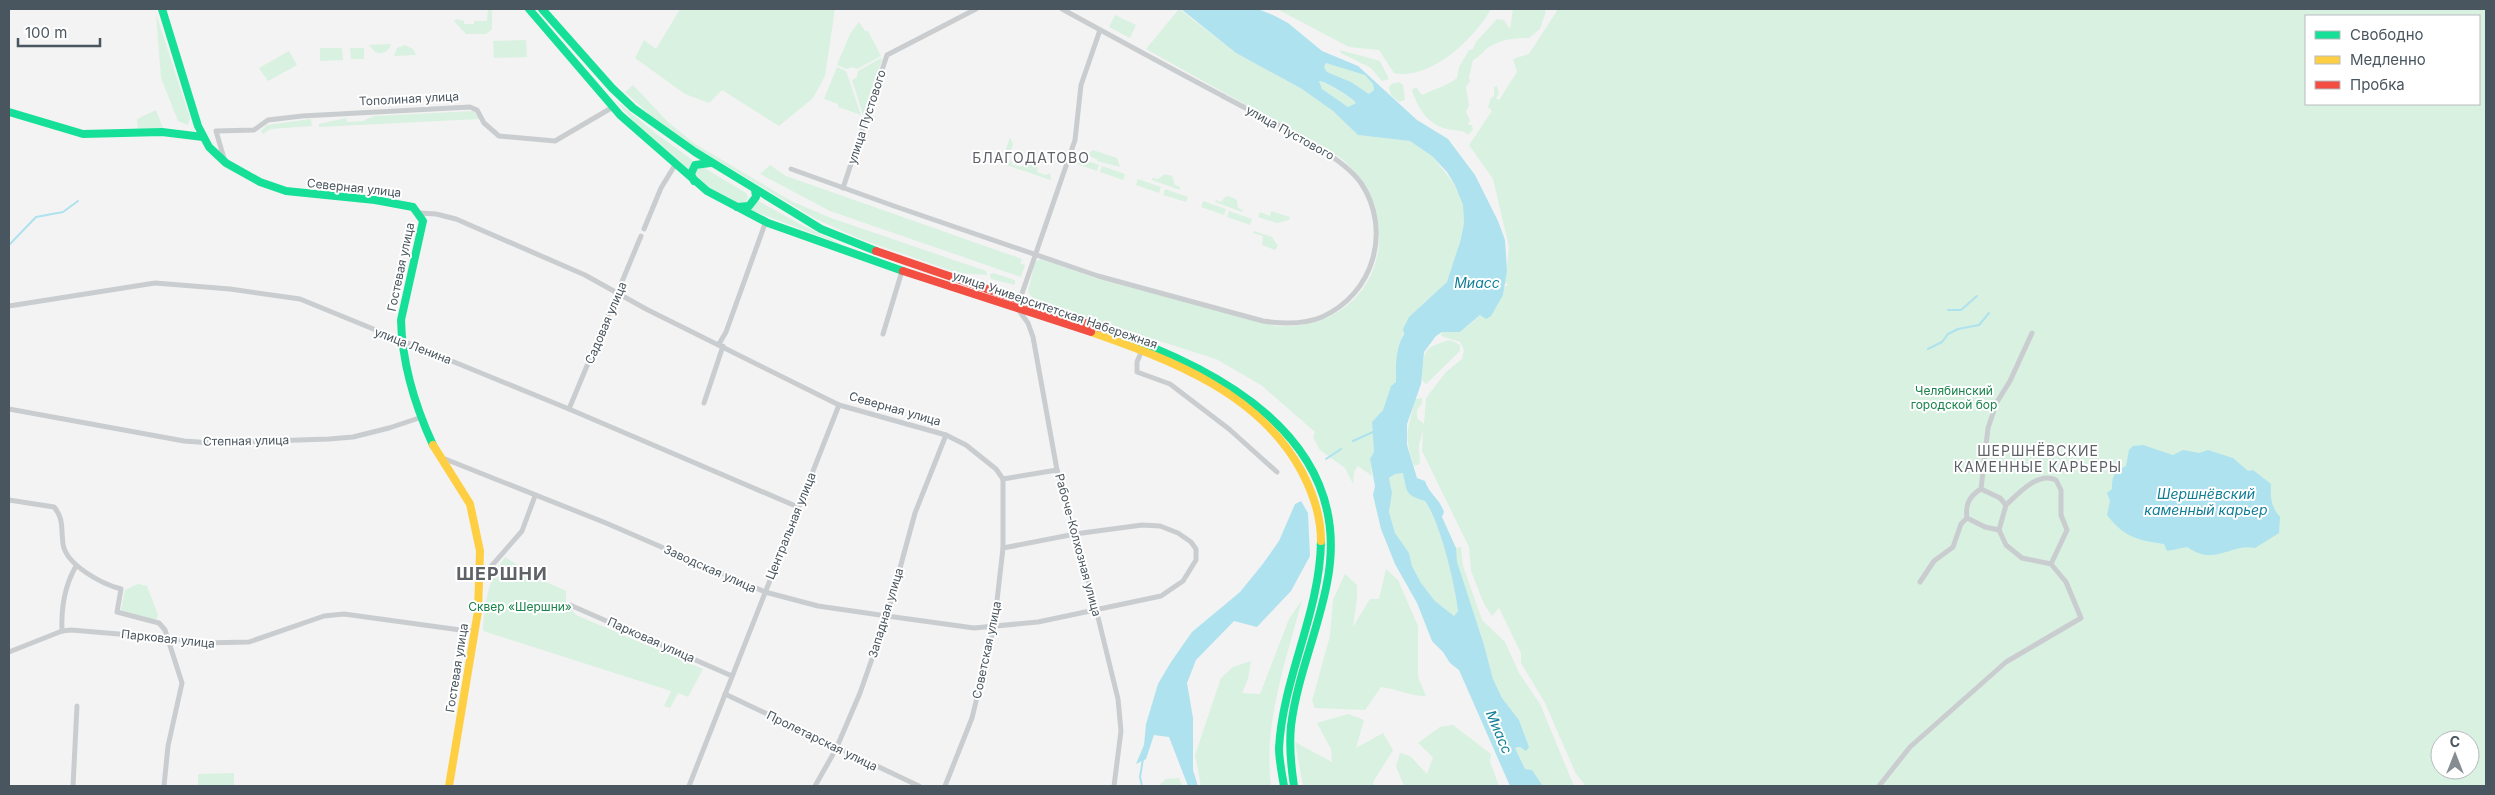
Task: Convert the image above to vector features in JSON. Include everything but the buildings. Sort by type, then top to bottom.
[{"type":"main road","points":[[9,112],[83,134],[162,132],[203,136],[162,9]]},
{"type":"main road","name":"улица Университетская Набережная","points":[[529,9],[613,108],[694,181],[734,207],[806,239],[902,271],[1018,304],[1155,348],[1207,371],[1239,390],[1271,416],[1295,443],[1318,483],[1330,526],[1331,550],[1327,586],[1299,688],[1289,735],[1288,755],[1294,786]]},
{"type":"main road","name":"улица Университетская Набережная","points":[[542,9],[612,88],[633,108],[715,165],[821,228],[864,247],[1142,350],[1204,379],[1239,401],[1270,426],[1288,448],[1303,472],[1323,530],[1320,573],[1281,732],[1280,762],[1284,786]]},
{"type":"main road","name":"Северная улица","points":[[203,136],[226,163],[260,182],[286,192],[402,204],[413,207],[419,213]]},
{"type":"main road","points":[[694,181],[691,174],[695,165],[705,162],[715,165]]},
{"type":"main road","points":[[734,207],[749,206],[756,197],[754,189]]},
{"type":"main road","name":"Гостевая улица","points":[[419,213],[423,221],[422,236],[401,320],[402,341],[410,378],[422,417],[440,457],[467,497],[478,532],[480,578],[474,632],[449,786]]},
{"type":"street","name":"улица Пустового","points":[[843,188],[887,55],[976,9]]},
{"type":"street","name":"улица Пустового","points":[[791,169],[1098,276],[1281,324],[1312,320],[1340,307],[1366,278],[1373,260],[1376,218],[1370,200],[1348,168],[1334,157],[1291,133],[1062,9]]},
{"type":"street","points":[[1018,304],[1075,140],[1081,84],[1100,30]]},
{"type":"street","name":"Тополиная улица","points":[[226,163],[216,131],[254,130],[268,120],[302,116],[470,106],[476,110],[484,123],[499,136],[556,141],[613,108]]},
{"type":"street","points":[[644,229],[661,188],[675,165]]},
{"type":"street","name":"Северная улица","points":[[419,213],[436,214],[456,219],[585,275],[646,309],[839,405],[946,434],[966,445],[989,462],[996,468],[1003,479]]},
{"type":"street","points":[[704,403],[721,345],[766,221]]},
{"type":"street","name":"Садовая улица","points":[[569,409],[619,293],[641,236]]},
{"type":"street","points":[[883,334],[902,271]]},
{"type":"street","name":"улица Ленина","points":[[9,306],[155,283],[230,289],[300,299],[569,409],[798,508]]},
{"type":"street","name":"Рабоче-Колхозная улица","points":[[1018,304],[1033,337],[1057,470],[1096,608],[1118,699],[1122,731],[1114,786]]},
{"type":"street","points":[[1967,518],[1965,508],[1970,498],[1981,489],[1988,428],[1997,402],[2010,381],[2032,333]]},
{"type":"street","points":[[1142,350],[1137,362],[1137,372],[1170,384],[1229,429],[1277,472]]},
{"type":"street","name":"Центральная улица","points":[[689,786],[839,405]]},
{"type":"street","name":"Степная улица","points":[[9,410],[184,440],[212,443],[352,437],[422,417]]},
{"type":"street","name":"Западная улица","points":[[815,786],[836,749],[860,693],[887,616],[916,513],[946,434]]},
{"type":"street","name":"Заводская улица","points":[[440,457],[606,523],[765,592],[818,606],[974,628],[994,628],[1038,622],[1096,608],[1161,596],[1183,582],[1196,560],[1196,549],[1191,542],[1160,526],[1142,525],[1075,534]]},
{"type":"street","points":[[1003,479],[1057,470]]},
{"type":"street","points":[[1878,786],[1910,747],[2006,662],[2081,618],[2066,582],[2051,564],[2022,558],[2006,545],[2000,530],[2006,504],[2039,479],[2046,477],[2056,480],[2061,490],[2061,515],[2066,530],[2051,564]]},
{"type":"street","name":"Советская улица","points":[[945,786],[972,718],[994,628],[1004,548],[1003,479]]},
{"type":"street","points":[[1981,489],[2000,498],[2006,504]]},
{"type":"street","points":[[480,578],[522,531],[535,496]]},
{"type":"street","points":[[9,500],[54,507],[59,512],[62,522],[63,547],[76,566],[104,585],[121,589],[117,612],[159,623],[165,630],[182,682],[168,746],[164,786]]},
{"type":"street","points":[[1967,518],[1985,527],[2000,530]]},
{"type":"street","points":[[1920,582],[1934,561],[1953,547],[1961,524],[1967,518]]},
{"type":"street","points":[[1004,548],[1075,534]]},
{"type":"street","points":[[62,631],[67,581],[76,566]]},
{"type":"street","name":"Парковая улица","points":[[570,605],[732,676]]},
{"type":"street","name":"Парковая улица","points":[[9,652],[62,631],[167,638],[203,644],[249,642],[324,616],[344,614],[474,632]]},
{"type":"street","name":"Пролетарская улица","points":[[725,694],[836,749],[919,786]]},
{"type":"street","points":[[73,786],[77,706]]},
{"type":"green space","points":[[488,9],[492,9],[492,29],[486,34],[466,34],[454,21],[456,19],[464,21],[464,24],[474,24],[474,21],[487,21]]},
{"type":"green space","points":[[680,9],[835,9],[825,76],[813,98],[779,126],[722,90],[709,103],[685,94],[635,58],[644,40],[656,49]]},
{"type":"green space","points":[[1179,9],[1236,53],[1302,89],[1333,111],[1358,135],[1410,141],[1432,156],[1455,185],[1463,205],[1464,223],[1454,266],[1447,282],[1409,317],[1397,351],[1396,382],[1391,386],[1383,410],[1372,422],[1374,452],[1370,459],[1372,476],[1358,466],[1354,472],[1353,484],[1345,468],[1320,450],[1313,437],[1315,432],[1261,385],[1216,359],[1036,302],[1028,292],[1035,262],[1041,259],[1098,279],[1277,326],[1311,323],[1339,311],[1360,292],[1374,269],[1379,241],[1376,213],[1363,184],[1341,158],[1146,49]]},
{"type":"green space","points":[[1277,9],[1491,9],[1474,32],[1450,55],[1436,64],[1408,74],[1394,73],[1379,50],[1349,47]]},
{"type":"green space","points":[[1513,9],[1544,9],[1546,11],[1540,29],[1529,38],[1499,42],[1489,47],[1473,60],[1469,77],[1470,81],[1466,87],[1469,105],[1466,112],[1470,120],[1468,125],[1472,125],[1473,130],[1468,135],[1458,130],[1447,129],[1434,124],[1420,109],[1412,90],[1416,87],[1422,95],[1457,78],[1459,67],[1469,50],[1473,49],[1476,42],[1497,19],[1504,20],[1510,29]]},
{"type":"green space","name":"Челябинский городской бор","points":[[1558,9],[2486,9],[2486,786],[1586,786],[1576,774],[1545,703],[1521,663],[1521,653],[1499,608],[1492,616],[1484,604],[1471,571],[1469,547],[1422,451],[1423,430],[1419,445],[1420,464],[1414,466],[1408,439],[1415,399],[1422,398],[1422,403],[1417,410],[1417,418],[1424,424],[1426,398],[1446,372],[1462,359],[1464,350],[1460,342],[1441,336],[1442,332],[1460,332],[1503,295],[1505,286],[1509,285],[1505,283],[1509,247],[1493,179],[1469,145],[1492,111],[1488,107],[1491,98],[1494,96],[1494,87],[1497,86],[1499,94],[1496,98],[1499,100],[1517,72],[1513,59],[1529,54]]},
{"type":"green space","points":[[156,14],[190,118],[188,125],[178,121],[161,78]]},
{"type":"green space","points":[[1115,15],[1136,25],[1130,38],[1109,27]]},
{"type":"green space","points":[[859,22],[865,31],[868,31],[881,56],[857,69],[852,67],[847,69],[837,65],[850,34]]},
{"type":"green space","points":[[526,40],[527,57],[494,58],[493,41]]},
{"type":"green space","points":[[391,44],[387,51],[380,53],[375,52],[369,45]]},
{"type":"green space","points":[[405,45],[413,49],[416,55],[394,56],[397,48]]},
{"type":"green space","points":[[320,48],[342,48],[343,60],[320,61]]},
{"type":"green space","points":[[350,48],[364,48],[364,59],[351,59]]},
{"type":"green space","points":[[1340,50],[1380,61],[1389,79],[1382,81],[1371,68],[1341,53]]},
{"type":"green space","points":[[289,51],[297,65],[268,81],[259,68]]},
{"type":"green space","points":[[881,58],[882,60],[863,115],[852,80],[857,77],[858,71]]},
{"type":"green space","points":[[1327,63],[1366,75],[1373,84],[1374,90],[1369,94],[1351,82],[1327,72],[1324,67]]},
{"type":"green space","points":[[837,67],[846,71],[861,115],[838,107],[838,104],[824,99]]},
{"type":"green space","points":[[1319,81],[1338,90],[1356,103],[1348,107],[1322,89]]},
{"type":"green space","points":[[1399,82],[1403,85],[1405,100],[1399,102],[1391,95],[1389,88],[1391,84]]},
{"type":"green space","points":[[633,85],[668,122],[695,144],[793,202],[831,218],[986,271],[987,275],[958,273],[860,239],[814,218],[695,147],[652,117],[625,92]]},
{"type":"green space","points":[[615,100],[695,162],[687,173],[646,135]]},
{"type":"green space","points":[[156,110],[163,128],[161,130],[138,129],[137,119]]},
{"type":"green space","points":[[474,111],[479,119],[319,127],[319,124],[346,118],[347,122],[363,121],[374,116]]},
{"type":"green space","points":[[311,119],[312,126],[270,129],[263,134],[261,131],[267,125]]},
{"type":"green space","points":[[1010,137],[1013,144],[1009,156],[1003,158]]},
{"type":"green space","points":[[1093,150],[1117,158],[1120,167],[1097,161],[1097,159],[1086,155]]},
{"type":"green space","points":[[1076,157],[1099,165],[1097,171],[1074,163]]},
{"type":"green space","points":[[1028,159],[1038,163],[1037,172],[1046,175],[1050,173],[1051,180],[1006,165],[1011,160],[1012,164],[1021,167]]},
{"type":"green space","points":[[770,165],[786,176],[1022,259],[1020,263],[1025,265],[1021,277],[830,211],[760,174]]},
{"type":"green space","points":[[701,166],[746,193],[748,197],[746,204],[736,204],[696,179],[694,170]]},
{"type":"green space","points":[[1102,166],[1125,174],[1123,180],[1100,172]]},
{"type":"green space","points":[[1165,174],[1172,176],[1175,185],[1180,187],[1180,190],[1152,180],[1152,178],[1158,179]]},
{"type":"green space","points":[[1138,179],[1161,187],[1159,193],[1136,185]]},
{"type":"green space","points":[[1165,189],[1188,197],[1186,202],[1163,195]]},
{"type":"green space","points":[[1229,196],[1237,200],[1238,208],[1243,210],[1242,212],[1215,202],[1216,200],[1221,202],[1225,197]]},
{"type":"green space","points":[[755,199],[798,223],[843,245],[748,209]]},
{"type":"green space","points":[[1203,201],[1226,209],[1224,215],[1201,207]]},
{"type":"green space","points":[[1229,211],[1252,219],[1250,225],[1227,217]]},
{"type":"green space","points":[[1271,211],[1290,217],[1289,220],[1277,223],[1258,217],[1260,212],[1270,216]]},
{"type":"green space","points":[[1254,231],[1272,237],[1278,246],[1275,250],[1262,245],[1263,236],[1253,233]]},
{"type":"green space","points":[[993,273],[1015,280],[1015,285],[991,279],[990,274]]},
{"type":"green space","points":[[1450,340],[1460,345],[1460,351],[1426,384],[1420,378],[1426,352],[1433,346]]},
{"type":"green space","points":[[1403,473],[1408,492],[1414,497],[1425,501],[1436,524],[1454,586],[1458,611],[1454,616],[1435,601],[1421,583],[1412,566],[1409,553],[1395,533],[1389,512],[1392,493],[1389,478],[1395,474]]},
{"type":"green space","points":[[1461,547],[1463,566],[1482,620],[1505,642],[1519,673],[1540,704],[1574,786],[1543,786],[1532,770],[1525,769],[1515,748],[1529,747],[1519,720],[1502,698],[1493,679],[1484,645],[1456,562],[1456,548]]},
{"type":"green space","name":"Сквер «Шершни»","points":[[505,557],[538,578],[566,591],[566,603],[576,615],[703,669],[688,697],[678,693],[670,708],[664,706],[671,691],[483,631],[488,592],[494,575]]},
{"type":"green space","points":[[1386,569],[1398,580],[1418,626],[1418,677],[1426,696],[1381,687],[1365,710],[1315,708],[1312,701],[1330,636],[1333,600],[1345,574],[1357,585],[1353,627],[1370,599],[1379,599]]},
{"type":"green space","points":[[138,584],[147,586],[158,615],[156,620],[121,610],[125,590]]},
{"type":"green space","points":[[1302,600],[1283,669],[1273,716],[1269,762],[1271,786],[1201,786],[1195,755],[1221,678],[1233,667],[1251,661],[1248,679],[1242,693],[1260,694],[1289,619]]},
{"type":"green space","points":[[1348,714],[1364,720],[1356,748],[1383,733],[1393,750],[1373,782],[1374,786],[1303,786],[1295,742],[1332,762],[1331,749],[1317,723]]},
{"type":"green space","points":[[1453,725],[1491,754],[1490,762],[1499,786],[1404,786],[1396,766],[1400,753],[1410,756],[1427,774],[1433,757],[1418,743],[1440,727]]},
{"type":"green space","points":[[234,773],[234,786],[198,786],[198,774]]},
{"type":"green space","points":[[1179,778],[1182,786],[1158,786],[1166,779]]},
{"type":"water","name":"Миасс","points":[[1181,9],[1258,9],[1288,23],[1322,51],[1358,66],[1417,120],[1448,139],[1475,175],[1498,221],[1505,240],[1507,271],[1503,295],[1491,316],[1486,319],[1480,315],[1460,332],[1442,332],[1436,336],[1424,352],[1421,384],[1407,424],[1407,445],[1417,478],[1425,481],[1442,507],[1444,512],[1442,517],[1456,548],[1457,562],[1493,679],[1502,698],[1519,720],[1529,747],[1526,751],[1520,747],[1515,748],[1525,769],[1532,770],[1543,786],[1510,786],[1459,670],[1450,663],[1443,652],[1432,641],[1417,603],[1395,564],[1381,529],[1373,495],[1375,486],[1370,459],[1374,452],[1372,422],[1383,410],[1391,386],[1396,382],[1398,351],[1404,334],[1403,329],[1409,317],[1447,282],[1464,223],[1463,205],[1455,185],[1447,172],[1432,156],[1410,141],[1358,135],[1333,111],[1302,89],[1236,53]],"holes":[[[1326,63],[1365,75],[1373,84],[1374,90],[1369,94],[1351,82],[1327,72],[1324,67]],[[1319,81],[1339,90],[1356,103],[1348,107],[1322,89]],[[1403,473],[1408,492],[1410,495],[1425,501],[1436,523],[1454,585],[1458,611],[1454,616],[1435,601],[1421,583],[1412,566],[1409,553],[1395,533],[1389,512],[1392,493],[1389,478],[1395,474]]]},
{"type":"water","name":"Шершнёвский каменный карьер","points":[[2143,445],[2173,455],[2183,450],[2199,453],[2208,450],[2233,458],[2248,471],[2253,470],[2271,484],[2272,502],[2280,517],[2279,533],[2255,548],[2246,547],[2215,555],[2206,555],[2197,553],[2187,547],[2167,551],[2164,544],[2146,541],[2125,533],[2107,515],[2110,501],[2107,493],[2112,489],[2114,475],[2126,466],[2129,450],[2133,446]]},
{"type":"water","points":[[1301,501],[1308,513],[1310,556],[1291,591],[1257,627],[1234,621],[1196,660],[1187,683],[1193,718],[1193,770],[1198,786],[1188,786],[1169,737],[1154,735],[1146,759],[1136,764],[1144,745],[1146,724],[1158,684],[1171,662],[1192,632],[1240,592],[1262,565],[1279,541],[1295,504]]},
{"type":"waterway","points":[[9,245],[36,217],[63,212],[78,201]]},
{"type":"waterway","points":[[1948,310],[1961,310],[1977,296]]},
{"type":"waterway","points":[[1928,349],[1942,342],[1948,334],[1958,329],[1979,325],[1989,313]]},
{"type":"waterway","points":[[1353,441],[1373,432]]},
{"type":"waterway","points":[[1326,459],[1341,449]]},
{"type":"waterway","points":[[1142,786],[1140,777],[1143,759]]},
{"type":"traffic: fast","points":[[162,9],[198,126],[209,147],[226,163],[260,182],[286,191],[375,200],[413,207],[423,221],[401,320],[404,352],[415,400],[433,445]]},
{"type":"traffic: fast","points":[[529,9],[620,115],[707,191],[768,223],[903,271]]},
{"type":"traffic: fast","points":[[542,9],[612,88],[633,108],[695,152],[821,229],[876,251]]},
{"type":"traffic: fast","points":[[9,112],[83,134],[162,132],[203,137]]},
{"type":"traffic: fast","points":[[694,181],[691,174],[695,165],[710,163]]},
{"type":"traffic: fast","points":[[737,207],[749,206],[756,197],[755,189]]},
{"type":"traffic: fast","points":[[1100,328],[1188,363],[1230,387],[1268,415],[1298,448],[1320,487],[1330,532],[1327,583],[1298,690],[1291,726],[1291,764],[1294,786]]},
{"type":"traffic: fast","points":[[1284,786],[1279,753],[1282,722],[1287,696],[1315,594],[1321,541]]},
{"type":"traffic: slow","points":[[1091,332],[1152,355],[1211,383],[1238,400],[1263,421],[1284,444],[1306,480],[1318,515],[1321,541]]},
{"type":"traffic: slow","points":[[433,445],[470,504],[480,551],[478,611],[449,786]]},
{"type":"traffic: jam","points":[[876,251],[1100,328]]},
{"type":"traffic: jam","points":[[903,271],[1091,332]]},
{"type":"district","name":"БЛАГОДАТОВО","points":[[1031,158]]},
{"type":"district","name":"ШЕРШНЁВСКИЕ КАМЕННЫЕ КАРЬЕРЫ","points":[[2038,460]]},
{"type":"district","name":"ШЕРШНИ","points":[[502,574]]}]
